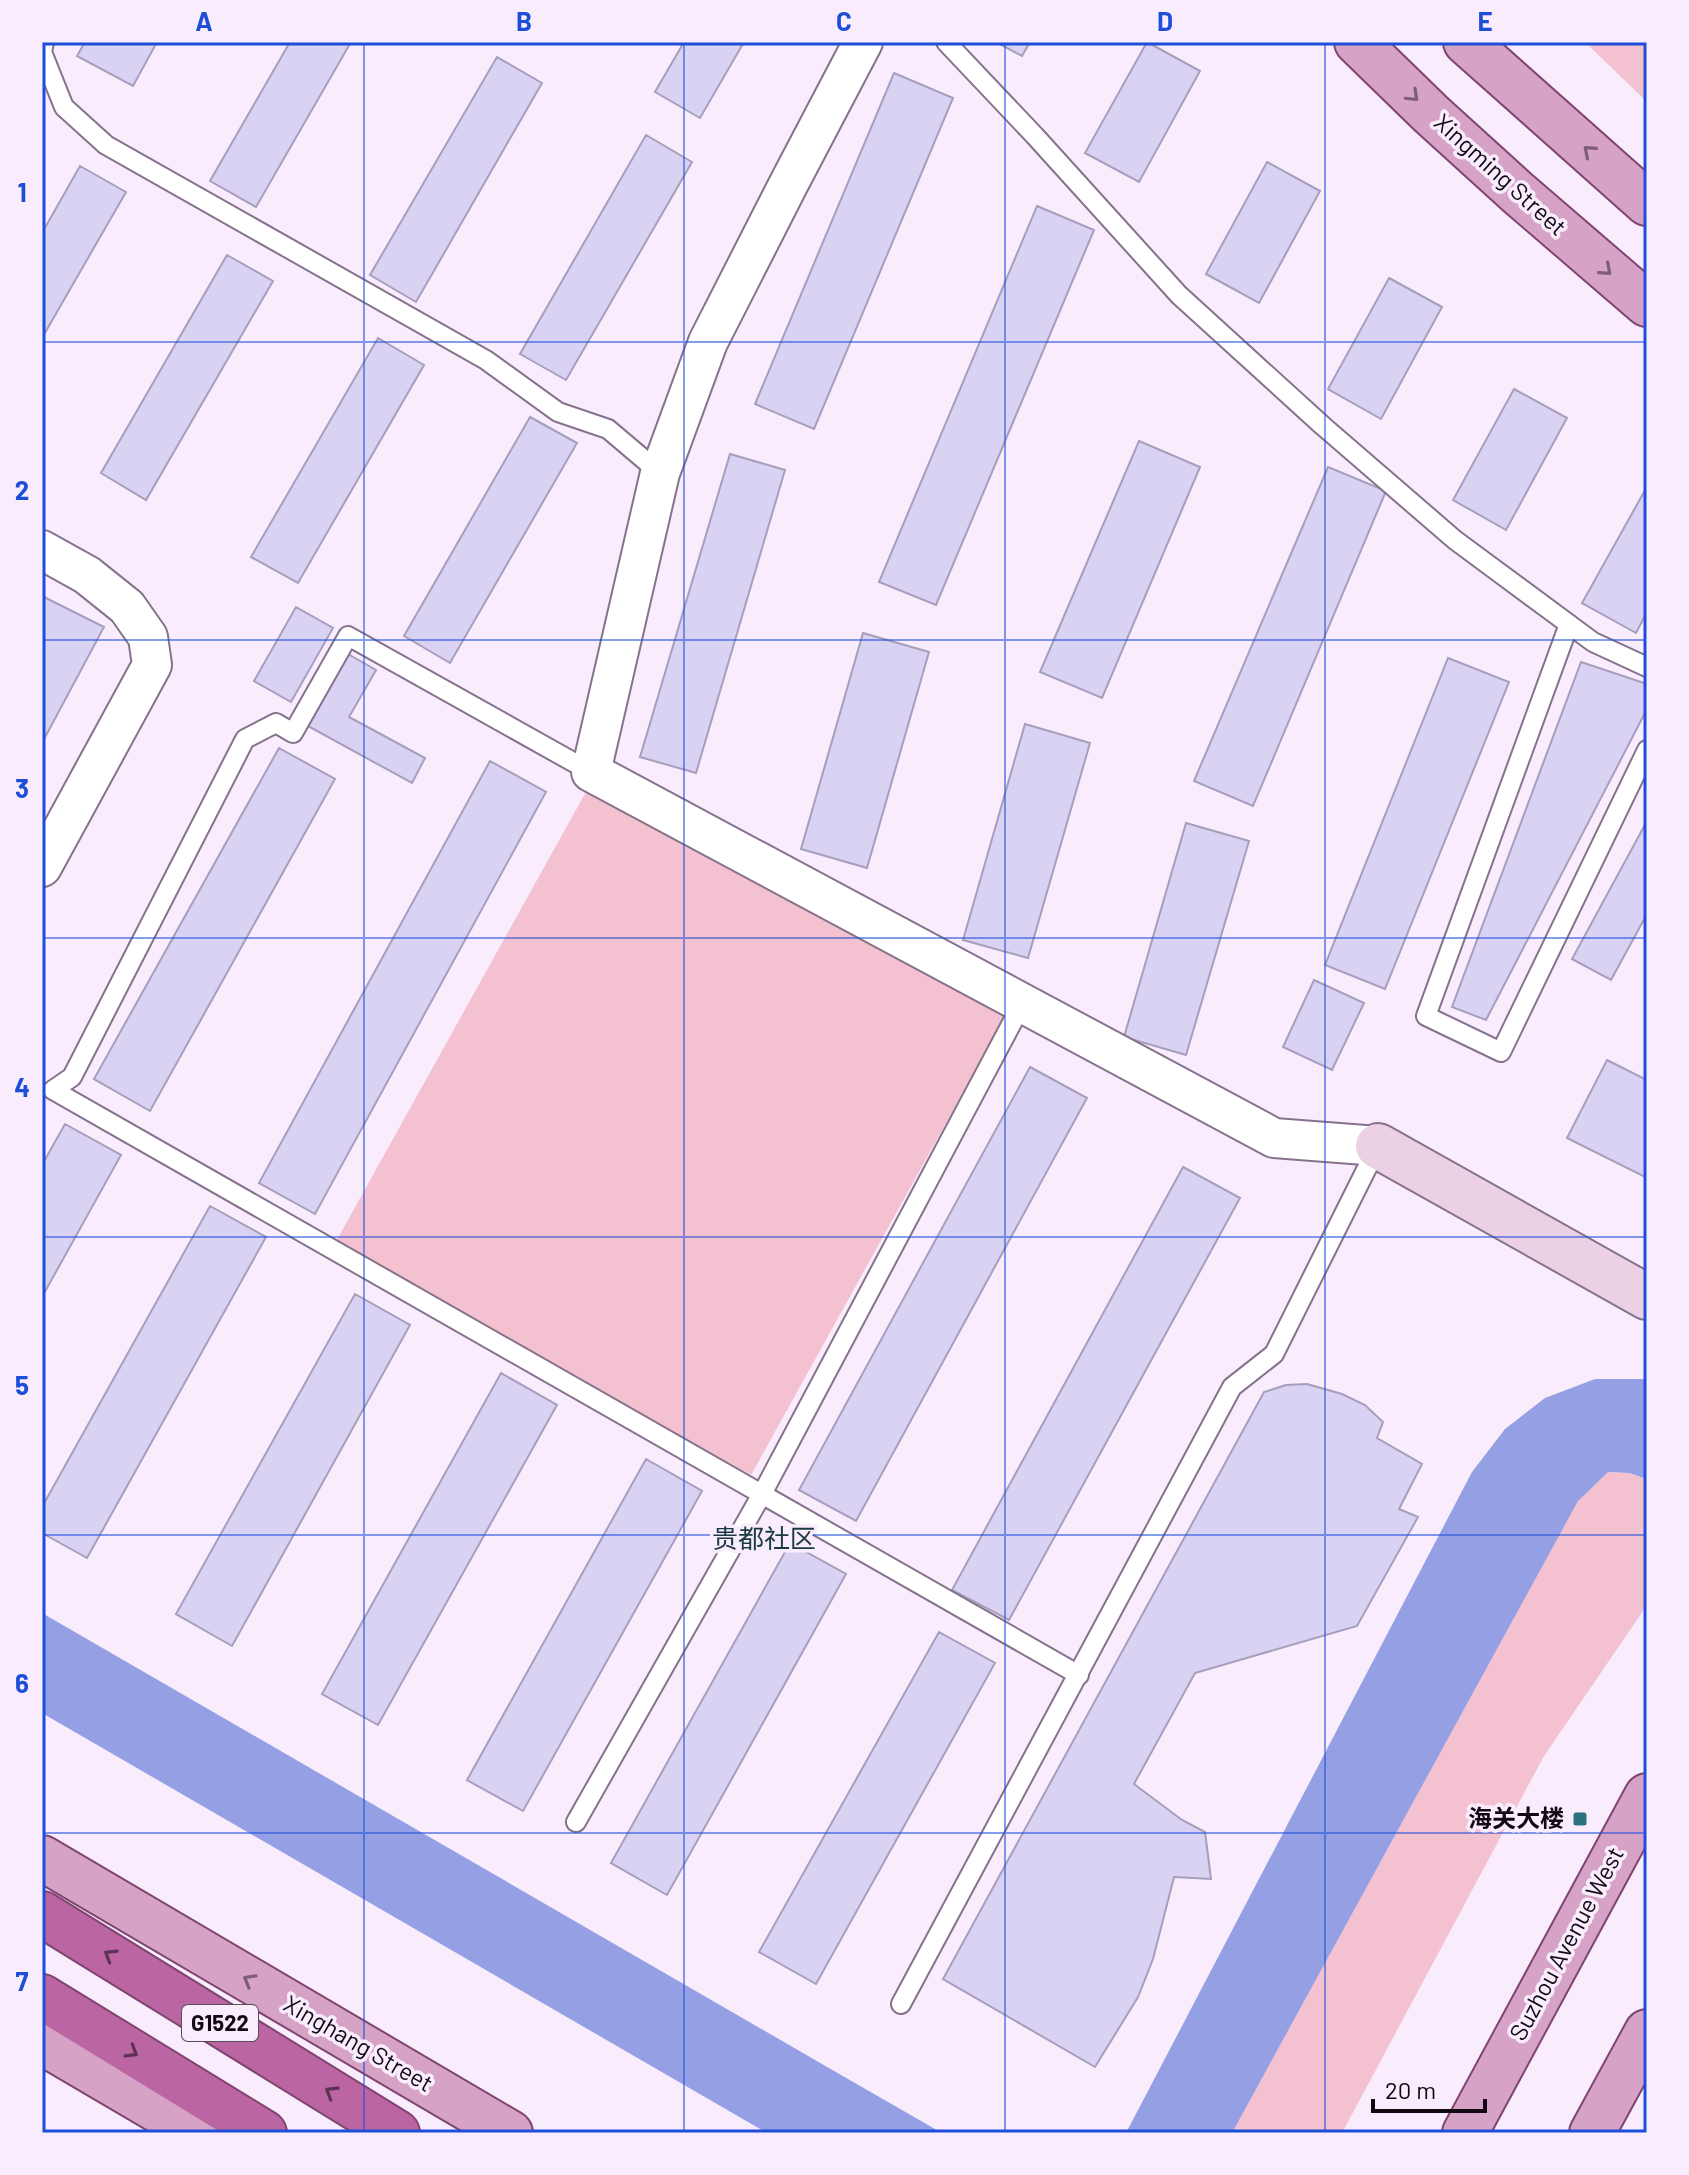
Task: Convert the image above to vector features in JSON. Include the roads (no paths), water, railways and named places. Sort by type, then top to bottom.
[{"type":"highway","name":"G1522","points":[[42,1914],[397,2133]]},
{"type":"highway","name":"G1522","points":[[42,1997],[264,2133]]},
{"type":"main road","name":"Xingming Street","points":[[1357,42],[1507,183],[1647,304]]},
{"type":"main road","points":[[1466,42],[1647,203]]},
{"type":"main road","name":"Suzhou Avenue West","points":[[1465,2133],[1647,1796]]},
{"type":"main road","name":"Xinghang Street","points":[[42,1858],[510,2133]]},
{"type":"main road","points":[[1592,2133],[1647,2032]]},
{"type":"main road","points":[[42,2042],[197,2133]]},
{"type":"street","points":[[863,42],[708,342],[660,473],[591,772],[1274,1138],[1378,1146],[1647,1297]]},
{"type":"street","points":[[42,550],[87,575],[127,607],[148,637],[152,665],[42,867]]},
{"type":"lane","points":[[44,42],[42,52],[64,107],[106,145],[486,360],[558,412],[608,429],[660,473]]},
{"type":"lane","points":[[946,42],[1179,295],[1323,426],[1455,540],[1593,642],[1647,667]]},
{"type":"lane","points":[[1569,624],[1426,1016],[1501,1052],[1647,750]]},
{"type":"lane","points":[[591,772],[348,636],[293,733],[276,723],[245,739],[72,1077],[53,1090],[1079,1675]]},
{"type":"lane","points":[[576,1822],[762,1494],[1022,1004]]},
{"type":"lane","points":[[901,2004],[1232,1387],[1274,1354],[1378,1146]]},
{"type":"water","points":[[1595,1379],[1647,1381],[1647,1479],[1629,1473],[1608,1472],[1578,1501],[1232,2133],[1126,2133],[1472,1472],[1505,1429],[1545,1398]]},
{"type":"water","points":[[42,1613],[942,2133],[767,2133],[42,1713]]},
{"type":"place","name":"海关大楼","points":[[1580,1819]]},
{"type":"district","name":"贵都社区","points":[[764,1539]]}]
